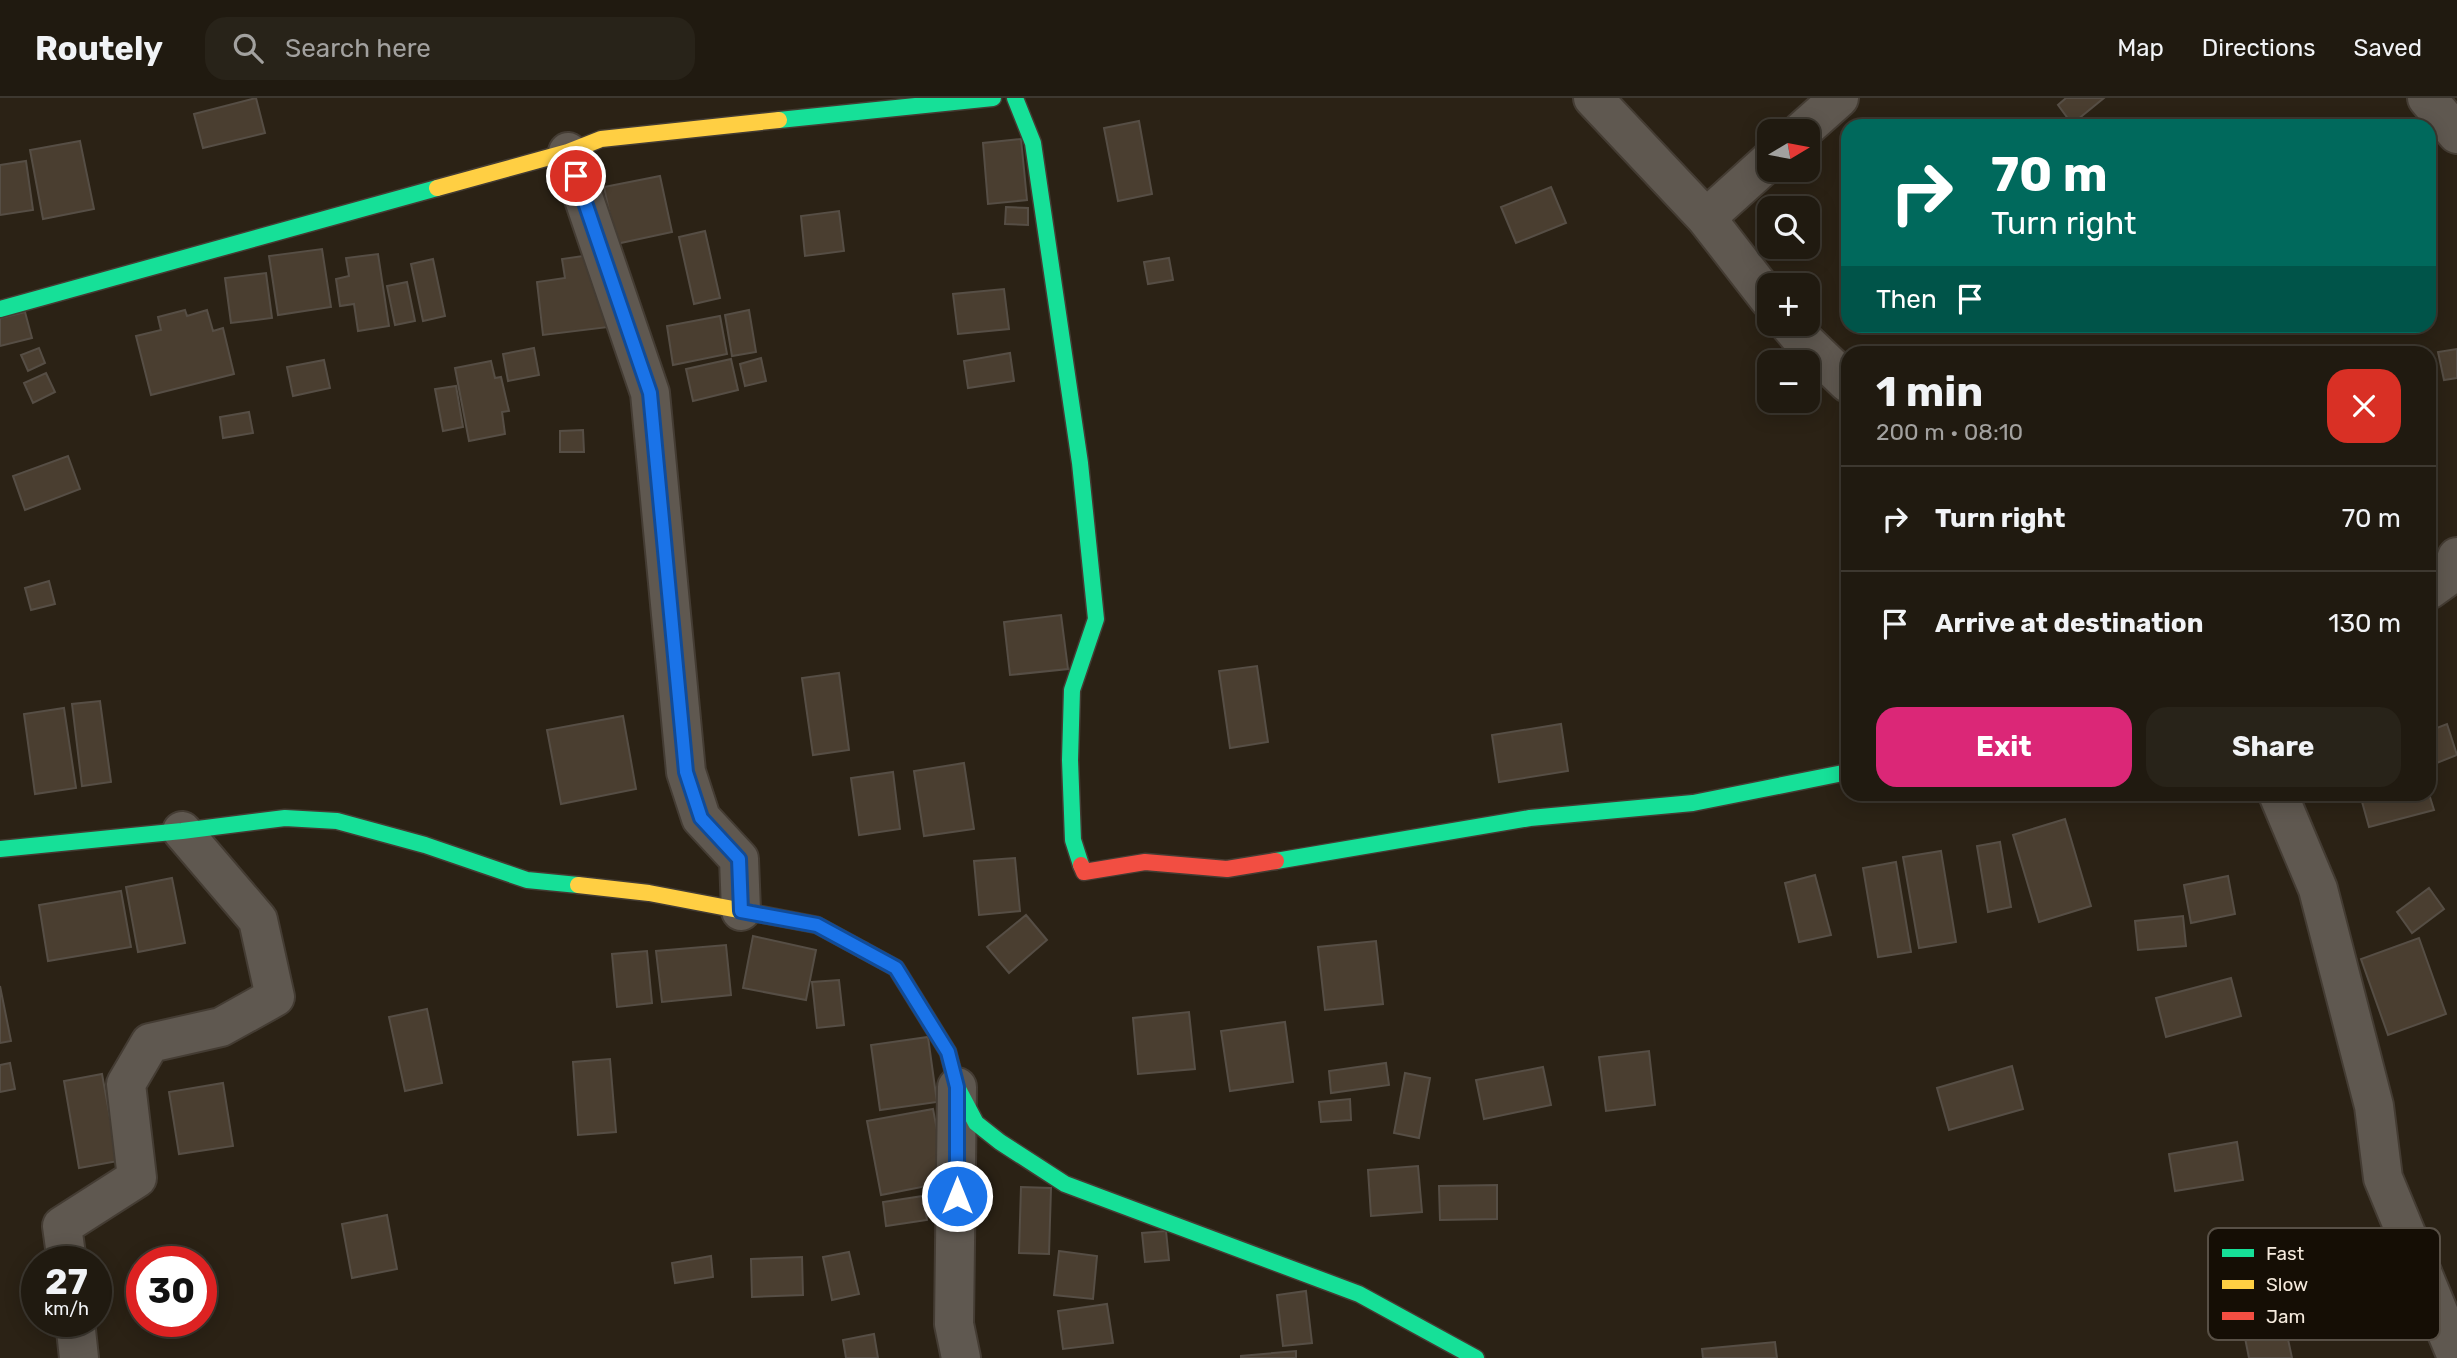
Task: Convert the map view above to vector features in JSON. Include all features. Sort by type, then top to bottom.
[{"type":"street","points":[[0,309],[568,152],[601,139],[993,98]]},
{"type":"street","points":[[1015,98],[1033,143],[1080,463],[1096,619],[1073,690],[1070,760],[1073,840],[1084,873],[1145,862],[1227,869],[1530,818],[1693,803],[1841,773]]},
{"type":"street","points":[[1593,98],[1706,218],[1757,284]]},
{"type":"street","points":[[1815,119],[1839,98]]},
{"type":"street","points":[[2427,98],[2457,134]]},
{"type":"street","points":[[568,152],[650,393],[686,772],[701,818],[739,859],[741,911]]},
{"type":"street","points":[[1706,218],[1757,172]]},
{"type":"street","points":[[1801,336],[1841,376]]},
{"type":"street","points":[[2436,585],[2450,575],[2457,557]]},
{"type":"street","points":[[2281,801],[2318,889],[2375,1106],[2383,1178],[2404,1228]]},
{"type":"street","points":[[0,849],[285,818],[337,821],[425,845],[527,880],[649,893],[817,925],[896,968],[948,1052],[957,1087],[976,1123],[1000,1142],[1065,1184],[1359,1294],[1476,1358]]},
{"type":"street","points":[[65,1246],[62,1226],[137,1178],[126,1084],[150,1043],[221,1027],[275,997],[258,920],[183,831]]},
{"type":"street","points":[[957,1087],[954,1324],[961,1358]]},
{"type":"street","points":[[2440,1316],[2457,1357]]},
{"type":"street","points":[[77,1337],[79,1358]]},
{"type":"building","points":[[256,98],[265,133],[203,148],[194,114]]},
{"type":"building","points":[[2066,98],[2104,98],[2078,119],[2068,119],[2058,105]]},
{"type":"building","points":[[1139,121],[1152,194],[1118,201],[1104,128]]},
{"type":"building","points":[[1021,139],[1027,200],[988,204],[983,143]]},
{"type":"building","points":[[80,141],[94,209],[43,219],[30,150]]},
{"type":"building","points":[[26,161],[33,210],[0,215],[0,165]]},
{"type":"building","points":[[660,176],[672,232],[616,244],[604,187]]},
{"type":"building","points":[[1551,187],[1566,223],[1516,243],[1501,207]]},
{"type":"building","points":[[1006,207],[1028,208],[1028,225],[1005,224]]},
{"type":"building","points":[[839,211],[844,251],[805,256],[801,216]]},
{"type":"building","points":[[705,231],[720,298],[694,304],[679,237]]},
{"type":"building","points":[[322,249],[331,307],[278,315],[269,256]]},
{"type":"building","points":[[378,254],[389,326],[358,331],[354,304],[340,306],[336,279],[349,276],[346,258]]},
{"type":"building","points":[[597,254],[625,325],[543,335],[537,282],[565,278],[562,259]]},
{"type":"building","points":[[1169,258],[1173,280],[1148,284],[1144,262]]},
{"type":"building","points":[[433,259],[445,316],[423,321],[411,264]]},
{"type":"building","points":[[266,273],[272,318],[231,323],[225,278]]},
{"type":"building","points":[[407,282],[415,321],[395,325],[387,286]]},
{"type":"building","points":[[1004,289],[1009,329],[958,334],[953,294]]},
{"type":"building","points":[[185,310],[187,316],[207,310],[213,331],[223,328],[234,374],[151,395],[136,336],[161,330],[158,317]]},
{"type":"building","points":[[749,310],[756,352],[732,356],[725,315]]},
{"type":"building","points":[[25,312],[32,338],[0,346],[0,318]]},
{"type":"building","points":[[720,316],[727,354],[673,365],[667,326]]},
{"type":"building","points":[[39,348],[45,363],[28,371],[21,355]]},
{"type":"building","points":[[534,348],[539,375],[508,381],[503,354]]},
{"type":"building","points":[[2457,349],[2457,378],[2444,380],[2438,352]]},
{"type":"building","points":[[1010,353],[1014,381],[968,388],[964,361]]},
{"type":"building","points":[[761,358],[766,381],[745,386],[740,364]]},
{"type":"building","points":[[731,359],[738,390],[693,401],[686,369]]},
{"type":"building","points":[[324,360],[330,388],[293,396],[287,367]]},
{"type":"building","points":[[491,361],[495,378],[501,377],[509,411],[502,412],[505,434],[469,441],[455,368]]},
{"type":"building","points":[[46,373],[55,392],[33,403],[24,383]]},
{"type":"building","points":[[456,386],[463,427],[443,431],[435,389]]},
{"type":"building","points":[[249,412],[253,433],[223,438],[220,417]]},
{"type":"building","points":[[583,430],[584,452],[560,452],[560,431]]},
{"type":"building","points":[[68,456],[80,489],[25,510],[13,476]]},
{"type":"building","points":[[49,581],[55,604],[31,610],[25,588]]},
{"type":"building","points":[[1061,615],[1068,669],[1010,675],[1004,622]]},
{"type":"building","points":[[1257,666],[1268,742],[1230,748],[1219,671]]},
{"type":"building","points":[[839,673],[849,750],[813,755],[802,678]]},
{"type":"building","points":[[100,701],[111,782],[82,786],[72,704]]},
{"type":"building","points":[[64,708],[76,788],[35,794],[24,714]]},
{"type":"building","points":[[623,716],[636,789],[561,804],[547,730]]},
{"type":"building","points":[[1561,724],[1568,771],[1499,782],[1492,735]]},
{"type":"building","points":[[2447,724],[2457,755],[2436,763],[2436,728]]},
{"type":"building","points":[[964,763],[974,829],[924,836],[914,771]]},
{"type":"building","points":[[893,772],[900,829],[859,835],[851,778]]},
{"type":"building","points":[[2362,801],[2431,801],[2434,810],[2369,827]]},
{"type":"building","points":[[2065,819],[2091,906],[2039,922],[2013,835]]},
{"type":"building","points":[[2000,842],[2011,907],[1988,912],[1977,846]]},
{"type":"building","points":[[1941,851],[1956,942],[1919,948],[1903,857]]},
{"type":"building","points":[[1015,858],[1020,911],[979,915],[974,861]]},
{"type":"building","points":[[1896,862],[1911,952],[1878,957],[1863,868]]},
{"type":"building","points":[[1815,875],[1831,935],[1799,942],[1785,883]]},
{"type":"building","points":[[2228,876],[2235,914],[2191,923],[2184,885]]},
{"type":"building","points":[[172,878],[185,943],[138,952],[126,887]]},
{"type":"building","points":[[2429,888],[2444,909],[2412,933],[2397,912]]},
{"type":"building","points":[[121,891],[131,947],[48,961],[39,905]]},
{"type":"building","points":[[1026,915],[1047,940],[1009,973],[987,947]]},
{"type":"building","points":[[2183,916],[2186,946],[2138,950],[2135,921]]},
{"type":"building","points":[[753,936],[816,950],[806,1000],[743,988]]},
{"type":"building","points":[[2419,938],[2446,1014],[2388,1035],[2361,959]]},
{"type":"building","points":[[1376,941],[1383,1004],[1325,1010],[1318,947]]},
{"type":"building","points":[[726,945],[731,995],[662,1002],[656,951]]},
{"type":"building","points":[[647,951],[652,1003],[617,1007],[612,954]]},
{"type":"building","points":[[2231,978],[2241,1016],[2166,1037],[2156,998]]},
{"type":"building","points":[[839,980],[844,1025],[817,1028],[812,982]]},
{"type":"building","points":[[0,986],[11,1041],[0,1043]]},
{"type":"building","points":[[427,1009],[442,1083],[405,1091],[389,1017]]},
{"type":"building","points":[[1189,1012],[1195,1069],[1138,1074],[1133,1018]]},
{"type":"building","points":[[1285,1022],[1293,1082],[1230,1091],[1221,1031]]},
{"type":"building","points":[[928,1037],[937,1102],[880,1110],[871,1045]]},
{"type":"building","points":[[1649,1051],[1655,1105],[1606,1111],[1599,1057]]},
{"type":"building","points":[[610,1059],[616,1132],[578,1135],[573,1062]]},
{"type":"building","points":[[10,1063],[15,1089],[0,1092],[0,1065]]},
{"type":"building","points":[[1386,1063],[1389,1085],[1331,1093],[1329,1071]]},
{"type":"building","points":[[2012,1066],[2023,1109],[1949,1130],[1937,1088]]},
{"type":"building","points":[[1543,1067],[1551,1105],[1484,1119],[1476,1080]]},
{"type":"building","points":[[1405,1073],[1430,1078],[1419,1138],[1394,1133]]},
{"type":"building","points":[[102,1074],[118,1161],[79,1168],[64,1081]]},
{"type":"building","points":[[223,1083],[233,1146],[179,1154],[169,1092]]},
{"type":"building","points":[[1350,1099],[1351,1120],[1321,1122],[1319,1102]]},
{"type":"building","points":[[933,1109],[947,1182],[881,1195],[867,1121]]},
{"type":"building","points":[[2237,1142],[2243,1180],[2175,1191],[2169,1154]]},
{"type":"building","points":[[1418,1166],[1422,1212],[1371,1216],[1368,1170]]},
{"type":"building","points":[[1497,1185],[1497,1219],[1440,1220],[1439,1186]]},
{"type":"building","points":[[1021,1187],[1051,1188],[1049,1254],[1019,1253]]},
{"type":"building","points":[[923,1196],[927,1220],[886,1226],[883,1202]]},
{"type":"building","points":[[387,1215],[397,1269],[352,1278],[342,1224]]},
{"type":"building","points":[[1166,1231],[1169,1260],[1145,1262],[1142,1233]]},
{"type":"building","points":[[1059,1251],[1097,1256],[1093,1299],[1054,1295]]},
{"type":"building","points":[[849,1252],[859,1294],[832,1300],[823,1257]]},
{"type":"building","points":[[711,1256],[713,1277],[675,1283],[672,1263]]},
{"type":"building","points":[[802,1257],[803,1295],[752,1297],[751,1259]]},
{"type":"building","points":[[1306,1291],[1312,1343],[1283,1346],[1277,1295]]},
{"type":"building","points":[[1107,1304],[1113,1343],[1063,1349],[1058,1311]]},
{"type":"building","points":[[874,1334],[878,1358],[846,1358],[843,1340]]},
{"type":"building","points":[[2245,1340],[2288,1340],[2292,1358],[2249,1358]]},
{"type":"building","points":[[1775,1342],[1777,1358],[1703,1358],[1702,1349]]},
{"type":"building","points":[[1296,1351],[1296,1358],[1241,1358],[1241,1356]]},
{"type":"traffic: fast","points":[[779,120],[993,98]]},
{"type":"traffic: fast","points":[[1015,98],[1033,143],[1080,463],[1096,619],[1072,690],[1070,760],[1073,840],[1081,865]]},
{"type":"traffic: fast","points":[[0,309],[437,188]]},
{"type":"traffic: fast","points":[[1276,861],[1530,818],[1693,803],[1841,773]]},
{"type":"traffic: fast","points":[[0,849],[285,818],[337,821],[425,845],[527,880],[578,885]]},
{"type":"traffic: fast","points":[[863,950],[896,968],[948,1052],[957,1087],[976,1123],[1000,1142],[1065,1184],[1359,1294],[1476,1358]]},
{"type":"traffic: slow","points":[[437,188],[568,152],[601,139],[779,120]]},
{"type":"traffic: slow","points":[[578,885],[649,893],[817,925],[863,950]]},
{"type":"traffic: jam","points":[[1081,865],[1084,872],[1145,862],[1227,869],[1276,861]]},
{"type":"route","points":[[576,176],[650,393],[686,772],[701,818],[739,859],[741,911],[817,925],[896,968],[948,1052],[957,1087],[957,1196]]}]
